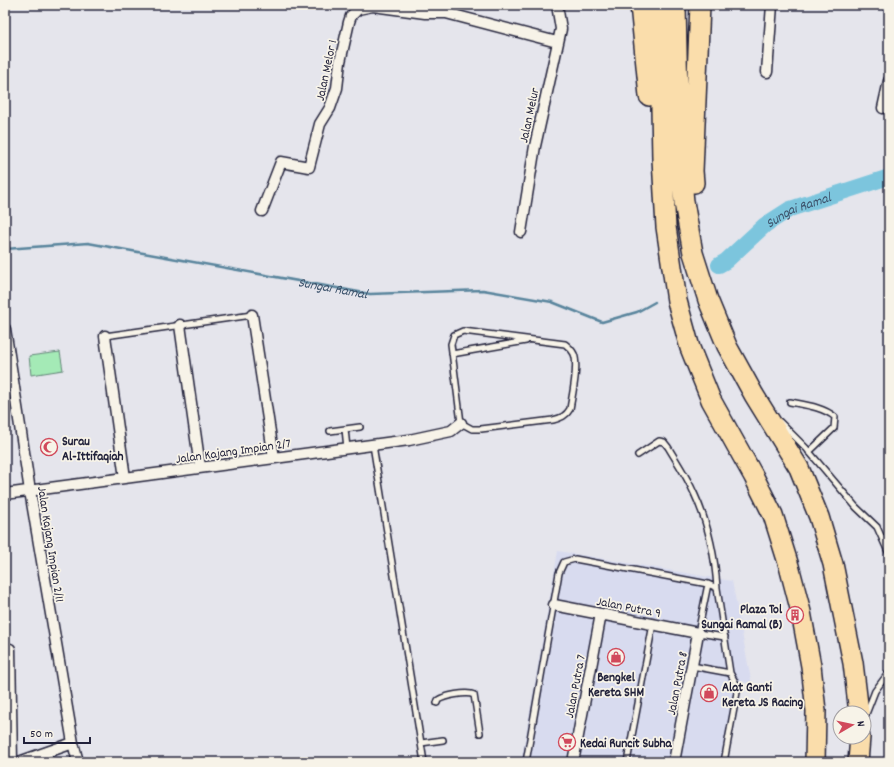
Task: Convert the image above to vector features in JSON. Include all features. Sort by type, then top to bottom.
[{"type":"highway","points":[[640,5],[652,121],[662,146]]},
{"type":"highway","points":[[658,5],[666,227],[678,301],[690,348],[711,400],[754,477],[773,515],[789,566],[801,612],[816,711],[815,762]]},
{"type":"highway","points":[[676,5],[679,148],[684,202],[693,253],[708,300],[727,346],[754,395],[799,468],[819,517],[833,564],[853,663],[858,705]]},
{"type":"highway","points":[[700,5],[693,171],[702,244],[712,291],[727,346]]},
{"type":"highway","points":[[858,762],[859,745]]},
{"type":"street","name":"Jalan Melur","points":[[521,232],[535,146],[561,29],[557,5]]},
{"type":"street","points":[[767,72],[772,5]]},
{"type":"street","name":"Jalan Melor 1","points":[[262,211],[281,162],[309,166],[320,124],[330,108],[336,88],[349,22],[354,13],[363,8],[373,6],[425,13],[445,9],[557,42]]},
{"type":"street","points":[[882,108],[889,80]]},
{"type":"street","points":[[252,316],[274,458]]},
{"type":"street","points":[[180,325],[200,467]]},
{"type":"street","name":"Jalan Kajang Impian 2/11","points":[[5,329],[6,349],[73,744],[78,762]]},
{"type":"street","points":[[105,336],[125,478]]},
{"type":"street","name":"Jalan Kajang Impian 2/7","points":[[5,494],[409,440],[451,431],[462,423]]},
{"type":"street","name":"Jalan Putra 9","points":[[554,605],[698,632]]},
{"type":"street","name":"Jalan Putra 7","points":[[573,762],[601,614]]},
{"type":"street","name":"Jalan Putra 8","points":[[674,762],[698,632]]},
{"type":"street","points":[[10,648],[12,762]]},
{"type":"street","points":[[19,762],[73,744]]},
{"type":"lane","points":[[105,336],[252,316]]},
{"type":"lane","points":[[463,331],[531,340],[565,344],[574,354],[576,363],[570,409],[567,414],[561,418],[553,420],[481,429],[472,429],[462,423],[451,344],[454,335],[463,331]]},
{"type":"lane","points":[[452,354],[531,340]]},
{"type":"lane","points":[[754,395],[809,452],[856,507],[877,527],[889,554]]},
{"type":"lane","points":[[790,402],[824,410],[835,417],[834,428],[809,452]]},
{"type":"lane","points":[[330,431],[360,427]]},
{"type":"lane","points":[[345,429],[347,448]]},
{"type":"lane","points":[[638,455],[659,441],[664,442],[693,492],[703,514],[716,568],[717,588],[730,673],[738,687],[724,762]]},
{"type":"lane","points":[[374,445],[424,762]]},
{"type":"lane","points":[[526,762],[561,567],[564,562],[575,559],[708,584],[717,588]]},
{"type":"lane","points":[[708,584],[698,632],[725,637]]},
{"type":"lane","points":[[627,762],[653,624]]},
{"type":"lane","points":[[692,666],[730,673]]},
{"type":"lane","points":[[869,705],[875,691],[889,672]]},
{"type":"lane","points":[[437,703],[438,700],[445,697],[468,693],[474,695],[480,733]]},
{"type":"lane","points":[[421,743],[443,740]]},
{"type":"shaded area","points":[[558,551],[732,581],[752,685],[742,681],[727,762],[521,762]]},
{"type":"green space","points":[[60,352],[63,370],[31,375],[29,356]]},
{"type":"waterway","name":"Sungai Ramal","points":[[719,265],[726,261],[765,225],[790,209],[889,177]]},
{"type":"waterway","name":"Sungai Ramal","points":[[5,249],[88,243],[370,294],[483,290],[552,302],[602,322],[637,312],[655,302]]},
{"type":"place","name":"Surau Al-Ittifaqiah","points":[[49,447]]},
{"type":"place","name":"Plaza Tol Sungai Ramal (B)","points":[[795,615]]},
{"type":"place","name":"Bengkel Kereta SHM","points":[[616,657]]},
{"type":"place","name":"Alat Ganti Kereta JS Racing","points":[[709,693]]},
{"type":"place","name":"Kedai Runcit Subha","points":[[567,742]]}]
